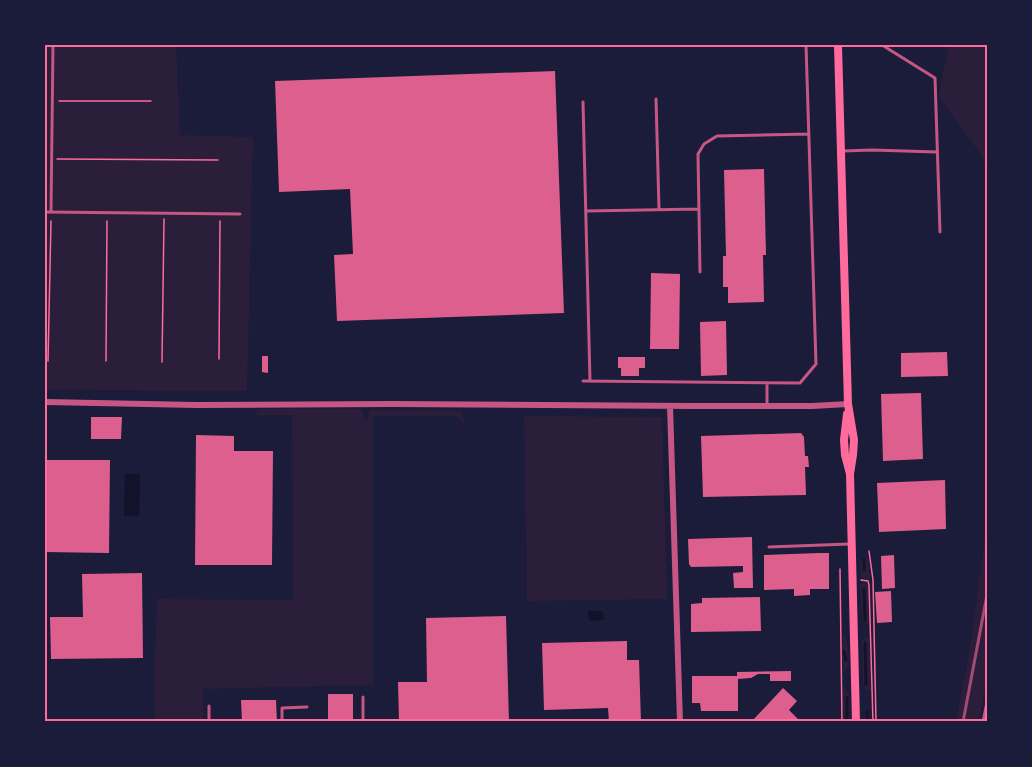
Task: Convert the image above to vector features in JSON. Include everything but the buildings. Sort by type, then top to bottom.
[{"type":"main road","points":[[838,45],[848,404],[844,440],[850,474],[856,722]]},
{"type":"street","points":[[45,402],[196,405],[767,406],[848,404]]},
{"type":"street","points":[[670,406],[680,722]]},
{"type":"lane","points":[[51,212],[53,45]]},
{"type":"lane","points":[[583,381],[800,383],[816,364],[806,45]]},
{"type":"lane","points":[[882,45],[935,78],[940,232]]},
{"type":"lane","points":[[656,99],[659,210]]},
{"type":"lane","points":[[582,102],[590,381]]},
{"type":"lane","points":[[700,272],[698,154],[704,144],[717,136],[809,134]]},
{"type":"lane","points":[[841,151],[938,152]]},
{"type":"lane","points":[[586,211],[699,209]]},
{"type":"lane","points":[[45,212],[240,214]]},
{"type":"lane","points":[[766,383],[767,406]]},
{"type":"lane","points":[[769,547],[851,544]]},
{"type":"lane","points":[[363,697],[363,722]]},
{"type":"lane","points":[[983,722],[987,702]]},
{"type":"lane","points":[[209,706],[209,722]]},
{"type":"lane","points":[[282,722],[282,708],[308,707]]},
{"type":"path","points":[[52,101],[151,101]]},
{"type":"path","points":[[51,159],[218,160]]},
{"type":"path","points":[[48,361],[51,212]]},
{"type":"path","points":[[106,361],[107,212]]},
{"type":"path","points":[[162,362],[164,213]]},
{"type":"path","points":[[219,359],[220,214]]},
{"type":"path","points":[[870,551],[873,580],[875,722]]},
{"type":"path","points":[[840,569],[842,722]]},
{"type":"path","points":[[852,581],[869,582],[875,722]]},
{"type":"shaded area","points":[[45,45],[176,45],[180,135],[253,137],[247,391],[45,390]]},
{"type":"shaded area","points":[[949,45],[987,45],[987,166],[938,96]]},
{"type":"shaded area","points":[[360,409],[363,411],[363,419],[369,419],[369,411],[372,410],[454,411],[461,412],[465,425],[457,416],[373,416],[373,685],[203,689],[203,722],[155,722],[157,599],[293,600],[292,415],[255,415],[258,410]]},
{"type":"shaded area","points":[[524,416],[662,417],[667,599],[527,601]]},
{"type":"shaded area","points":[[125,474],[140,474],[139,516],[124,516]]},
{"type":"shaded area","points":[[987,524],[987,676],[979,722],[956,722],[970,648]]},
{"type":"shaded area","points":[[865,556],[868,557],[870,580],[861,577],[860,561]]},
{"type":"shaded area","points":[[865,583],[868,587],[869,624],[864,623],[862,619],[860,584]]},
{"type":"shaded area","points":[[588,611],[603,611],[604,620],[589,621]]},
{"type":"shaded area","points":[[844,629],[849,663],[843,673],[842,648]]},
{"type":"shaded area","points":[[869,637],[871,691],[865,689],[863,685],[862,641]]},
{"type":"shaded area","points":[[843,687],[849,693],[850,722],[844,722]]},
{"type":"waterway","points":[[864,559],[864,570]]},
{"type":"waterway","points":[[864,589],[865,620]]},
{"type":"waterway","points":[[865,643],[866,685]]},
{"type":"waterway","points":[[844,652],[846,660]]},
{"type":"waterway","points":[[847,697],[847,722]]},
{"type":"waterway","points":[[867,712],[868,722]]},
{"type":"railway","points":[[963,722],[987,595]]}]
